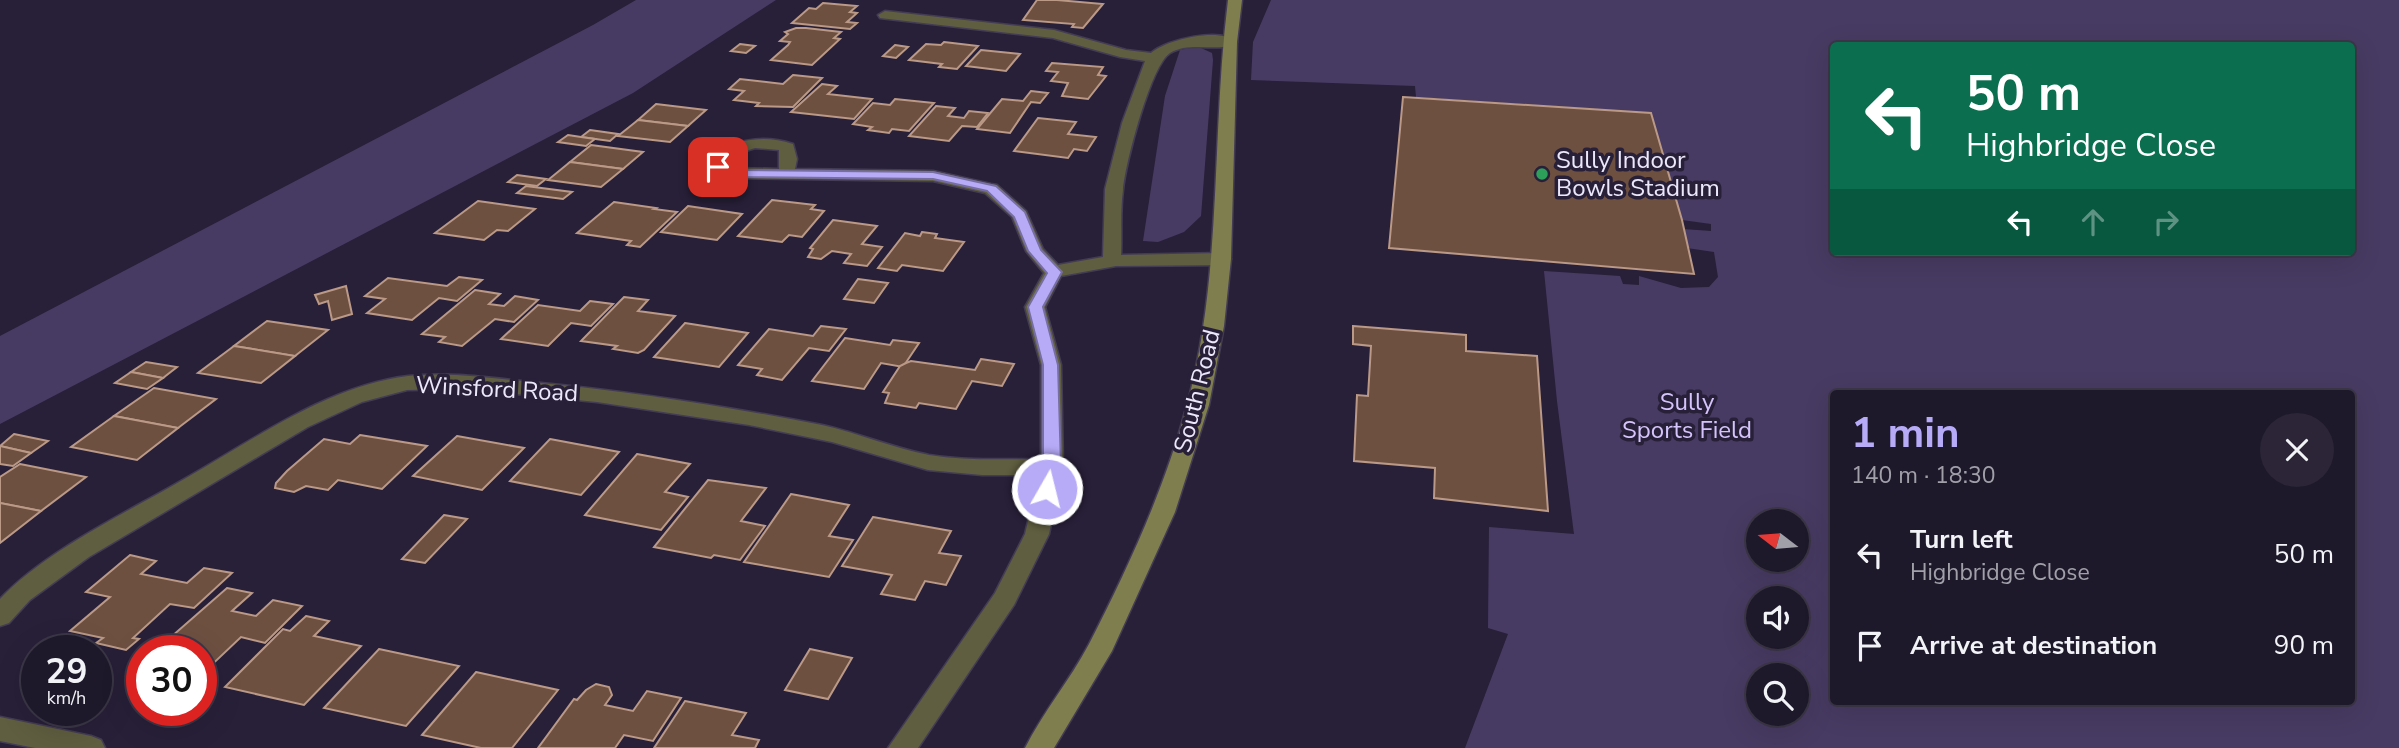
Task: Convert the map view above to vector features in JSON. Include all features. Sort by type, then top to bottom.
[{"type":"main road","name":"South Road","points":[[1039,748],[1099,651],[1163,512],[1198,405],[1214,326],[1222,259],[1230,42],[1236,0]]},
{"type":"street","points":[[885,15],[1054,34],[1125,54],[1154,58]]},
{"type":"street","points":[[1112,261],[1114,189],[1130,123],[1154,58],[1168,45],[1183,42],[1230,42]]},
{"type":"street","points":[[786,173],[933,176],[991,188],[1020,215],[1035,251],[1054,272]]},
{"type":"street","points":[[902,748],[1005,598],[1037,534],[1052,467],[1051,365],[1035,307],[1054,272],[1081,264],[1112,261],[1222,259]]},
{"type":"street","name":"Winsford Road","points":[[0,616],[21,593],[80,551],[300,422],[354,397],[407,383],[465,382],[597,395],[749,418],[834,435],[928,461],[982,467],[1052,467]]},
{"type":"street","points":[[0,729],[91,748]]},
{"type":"green space","points":[[636,0],[776,0],[633,93],[0,424],[0,336]]},
{"type":"green space","name":"Sully Sports Field","points":[[1271,0],[2399,0],[2399,748],[1465,748],[1508,634],[1488,628],[1489,527],[1574,534],[1544,271],[1620,276],[1623,284],[1639,285],[1639,276],[1681,288],[1709,287],[1718,277],[1714,252],[1687,248],[1683,229],[1711,231],[1711,224],[1682,220],[1651,113],[1416,97],[1415,86],[1251,80],[1253,42]]},
{"type":"green space","points":[[1201,48],[1212,53],[1213,60],[1201,216],[1184,232],[1158,242],[1143,241],[1165,96],[1180,50]]},
{"type":"building","points":[[1037,0],[1103,4],[1083,28],[1072,27],[1074,24],[1023,20]]},
{"type":"building","points":[[823,3],[857,6],[850,12],[857,13],[847,22],[857,23],[850,29],[792,23],[809,8],[816,9]]},
{"type":"building","points":[[796,28],[841,32],[834,38],[840,39],[812,65],[771,60],[790,42],[780,41],[788,34],[785,32]]},
{"type":"building","points":[[944,42],[978,46],[957,69],[939,67],[942,64],[909,60],[926,44],[941,45]]},
{"type":"building","points":[[740,44],[755,46],[746,53],[731,51]]},
{"type":"building","points":[[895,45],[908,47],[896,58],[883,56]]},
{"type":"building","points":[[981,50],[1020,54],[1006,71],[966,66]]},
{"type":"building","points":[[1052,63],[1103,67],[1098,75],[1106,76],[1088,99],[1062,96],[1068,83],[1051,81],[1058,72],[1046,71]]},
{"type":"building","points":[[793,75],[822,78],[793,107],[756,106],[759,103],[734,100],[744,91],[729,89],[740,79],[783,84]]},
{"type":"building","points":[[822,84],[837,86],[828,94],[872,99],[854,119],[791,112]]},
{"type":"building","points":[[1031,91],[1048,93],[1040,103],[1031,102],[1010,133],[977,129],[1002,99],[1023,101]]},
{"type":"building","points":[[1403,97],[1651,113],[1682,220],[1694,274],[1389,248]]},
{"type":"building","points":[[895,99],[934,103],[909,131],[892,129],[889,133],[868,130],[872,127],[853,124],[873,103],[890,105]]},
{"type":"building","points":[[656,104],[706,110],[688,126],[638,120]]},
{"type":"building","points":[[936,106],[955,108],[948,116],[964,118],[969,111],[988,113],[977,127],[962,126],[949,141],[909,136]]},
{"type":"building","points":[[1038,118],[1076,122],[1068,134],[1096,137],[1087,151],[1074,149],[1068,158],[1014,151]]},
{"type":"building","points":[[638,120],[688,126],[670,142],[618,136]]},
{"type":"building","points":[[590,130],[618,134],[610,141],[581,137]]},
{"type":"building","points":[[568,135],[595,139],[586,146],[558,142]]},
{"type":"building","points":[[591,145],[643,152],[623,169],[570,162]]},
{"type":"building","points":[[570,162],[623,169],[601,187],[548,180]]},
{"type":"building","points":[[517,175],[546,179],[537,186],[508,182]]},
{"type":"building","points":[[526,186],[572,192],[563,199],[517,193]]},
{"type":"building","points":[[772,200],[815,205],[811,209],[824,211],[802,237],[789,235],[782,242],[738,236]]},
{"type":"building","points":[[478,201],[535,209],[508,231],[497,230],[484,240],[435,233]]},
{"type":"building","points":[[614,202],[677,212],[640,247],[627,245],[631,241],[577,233]]},
{"type":"building","points":[[688,206],[742,214],[717,240],[661,232]]},
{"type":"building","points":[[833,220],[877,226],[862,244],[882,247],[867,266],[844,263],[851,254],[832,251],[821,259],[808,257],[813,249],[810,248]]},
{"type":"building","points":[[922,232],[937,234],[935,238],[964,242],[943,271],[902,265],[897,271],[878,268],[905,233],[920,236]]},
{"type":"building","points":[[459,277],[482,280],[457,301],[439,298],[412,320],[367,313],[385,299],[365,296],[388,278],[447,286]]},
{"type":"building","points":[[858,279],[888,283],[874,303],[844,299]]},
{"type":"building","points":[[346,286],[352,314],[332,320],[328,301],[319,304],[315,295]]},
{"type":"building","points":[[475,290],[500,294],[489,304],[504,306],[515,296],[538,300],[514,322],[495,319],[462,346],[439,342],[445,337],[422,334]]},
{"type":"building","points":[[624,297],[648,300],[638,311],[675,316],[644,350],[638,353],[613,349],[617,346],[581,341]]},
{"type":"building","points":[[590,301],[613,304],[591,326],[571,323],[548,346],[501,339],[538,305],[580,311]]},
{"type":"building","points":[[267,321],[328,330],[295,356],[234,346]]},
{"type":"building","points":[[685,323],[748,333],[719,367],[654,357]]},
{"type":"building","points":[[821,326],[846,329],[829,351],[809,348],[782,380],[757,375],[762,369],[738,365],[769,329],[813,336]]},
{"type":"building","points":[[1353,326],[1466,335],[1466,351],[1537,356],[1548,511],[1434,498],[1435,468],[1354,461],[1357,395],[1368,396],[1371,346],[1353,344]]},
{"type":"building","points":[[845,338],[890,345],[893,340],[919,343],[903,367],[881,363],[864,389],[812,381]]},
{"type":"building","points":[[234,346],[295,356],[261,383],[198,373]]},
{"type":"building","points":[[981,359],[1014,364],[1002,386],[972,381],[956,409],[919,403],[916,408],[885,403],[889,393],[883,392],[900,366],[906,363],[911,361],[975,370]]},
{"type":"building","points":[[146,362],[177,367],[163,378],[131,372]]},
{"type":"building","points":[[131,372],[163,378],[147,389],[115,383]]},
{"type":"building","points":[[154,388],[216,399],[178,428],[114,416]]},
{"type":"building","points":[[114,416],[178,428],[137,460],[71,447]]},
{"type":"building","points":[[14,434],[48,441],[31,453],[0,446]]},
{"type":"building","points":[[360,435],[427,446],[382,489],[338,480],[328,490],[306,486],[294,492],[275,488],[287,471],[324,439],[350,444]]},
{"type":"building","points":[[457,436],[524,448],[482,490],[413,476]]},
{"type":"building","points":[[550,439],[619,452],[581,495],[510,481]]},
{"type":"building","points":[[0,446],[31,453],[13,466],[0,464]]},
{"type":"building","points":[[637,454],[690,464],[665,492],[688,497],[661,530],[585,515]]},
{"type":"building","points":[[20,464],[86,477],[41,511],[0,503],[0,477]]},
{"type":"building","points":[[708,480],[766,488],[741,521],[765,526],[740,560],[714,555],[711,558],[654,547]]},
{"type":"building","points":[[791,494],[849,505],[829,536],[853,540],[829,577],[744,562]]},
{"type":"building","points":[[0,503],[41,511],[0,543]]},
{"type":"building","points":[[444,515],[467,519],[425,563],[402,559]]},
{"type":"building","points":[[873,517],[951,531],[939,553],[961,556],[946,585],[925,581],[915,600],[881,594],[892,575],[842,566]]},
{"type":"building","points":[[130,555],[156,561],[141,574],[187,583],[204,568],[232,573],[194,608],[170,604],[136,635],[126,635],[126,650],[112,647],[112,635],[89,635],[70,631],[110,597],[86,592]]},
{"type":"building","points":[[227,588],[252,593],[232,611],[256,616],[273,600],[302,606],[265,643],[241,637],[217,660],[217,635],[173,635]]},
{"type":"building","points":[[306,616],[329,621],[314,636],[361,646],[304,705],[225,687],[283,629],[290,631]]},
{"type":"building","points":[[379,649],[459,666],[406,726],[324,708]]},
{"type":"building","points":[[810,649],[852,658],[828,699],[785,690]]},
{"type":"building","points":[[476,672],[558,690],[512,748],[481,748],[422,735]]},
{"type":"building","points":[[596,684],[609,687],[612,695],[605,705],[633,711],[647,691],[681,698],[653,741],[624,735],[615,748],[538,748],[574,699],[577,700]]},
{"type":"building","points":[[685,701],[746,713],[732,735],[759,740],[755,748],[654,748]]},
{"type":"place","name":"Sully Indoor Bowls Stadium","points":[[1542,174]]},
{"type":"route","points":[[718,167],[732,173],[933,176],[991,188],[1020,215],[1035,251],[1054,272],[1035,307],[1051,365],[1052,467],[1047,489]]}]
